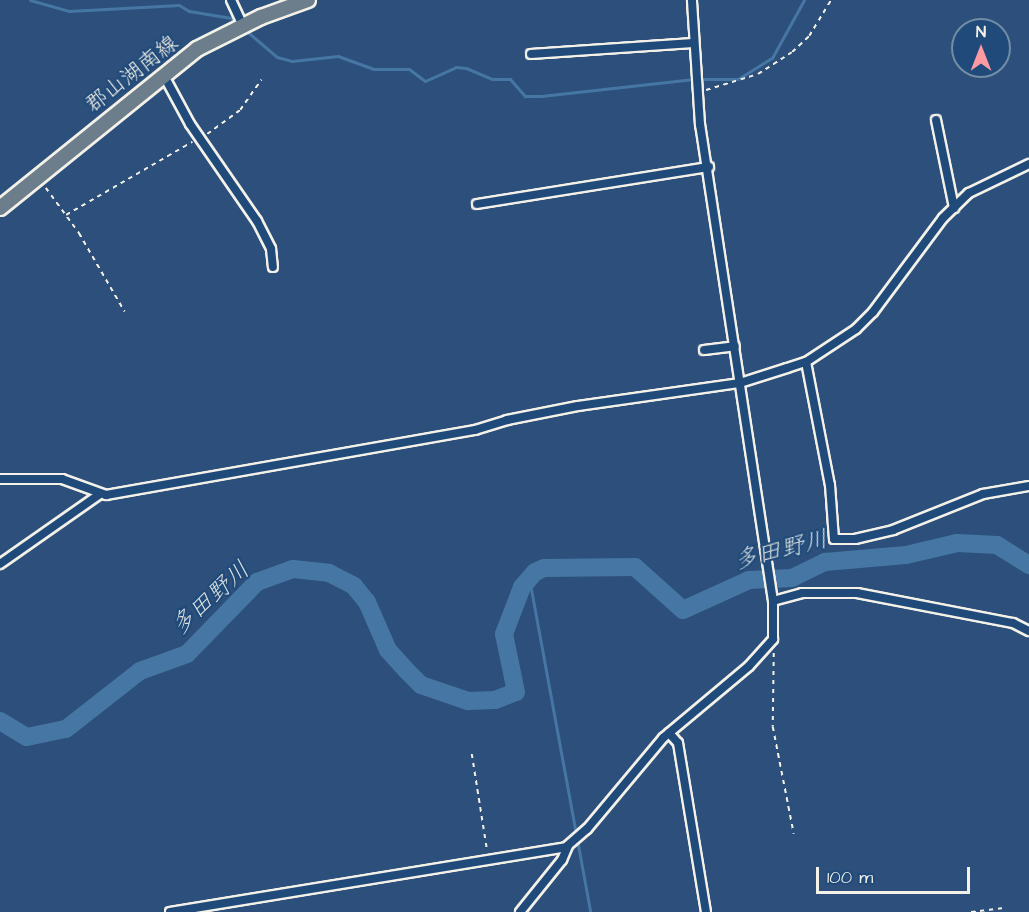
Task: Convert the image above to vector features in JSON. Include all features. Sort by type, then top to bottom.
[{"type":"main road","name":"郡山湖南線","points":[[0,208],[163,74],[243,26],[308,0]]},
{"type":"street","points":[[231,0],[243,26]]},
{"type":"street","points":[[520,912],[565,855],[568,846],[587,829],[629,775],[669,733],[749,666],[772,640],[773,601],[697,93],[692,0]]},
{"type":"street","points":[[531,54],[693,43]]},
{"type":"street","points":[[163,74],[199,138],[257,221],[271,249],[273,267]]},
{"type":"street","points":[[936,120],[954,208]]},
{"type":"street","points":[[0,564],[100,494],[475,430],[507,420],[578,406],[740,382],[806,362],[856,329],[873,312],[954,208],[969,193],[1029,164]]},
{"type":"street","points":[[477,204],[709,167]]},
{"type":"street","points":[[704,350],[735,346]]},
{"type":"street","points":[[806,362],[830,485],[834,539],[855,539],[893,530],[983,494],[1029,486]]},
{"type":"street","points":[[0,479],[62,479],[100,494]]},
{"type":"street","points":[[773,601],[802,593],[857,593],[1013,622],[1029,631]]},
{"type":"street","points":[[669,733],[678,743],[706,912]]},
{"type":"street","points":[[170,912],[568,846]]},
{"type":"path","points":[[697,93],[758,74],[792,52],[808,36],[831,0]]},
{"type":"path","points":[[66,215],[199,138],[240,110],[261,80]]},
{"type":"path","points":[[38,177],[66,215],[125,312]]},
{"type":"path","points":[[772,640],[776,704],[773,727],[794,834]]},
{"type":"path","points":[[472,754],[488,858]]},
{"type":"path","points":[[971,912],[1006,908]]},
{"type":"waterway","points":[[30,0],[69,11],[179,5],[189,11],[231,18],[239,24]]},
{"type":"waterway","points":[[244,29],[277,57],[292,61],[338,56],[374,69],[409,69],[425,81],[456,67],[466,68],[492,79],[510,79],[525,96],[541,96],[694,79],[738,79],[772,58],[804,0]]},
{"type":"waterway","name":"多田野川","points":[[0,721],[27,737],[66,729],[140,671],[187,654],[257,582],[293,569],[329,573],[354,586],[367,602],[388,650],[406,670],[421,685],[468,701],[495,700],[516,692],[504,634],[522,587],[535,572],[544,568],[635,567],[683,610],[749,580],[792,578],[825,562],[906,555],[957,543],[997,545],[1029,565]]},
{"type":"waterway","points":[[529,578],[590,912]]}]
